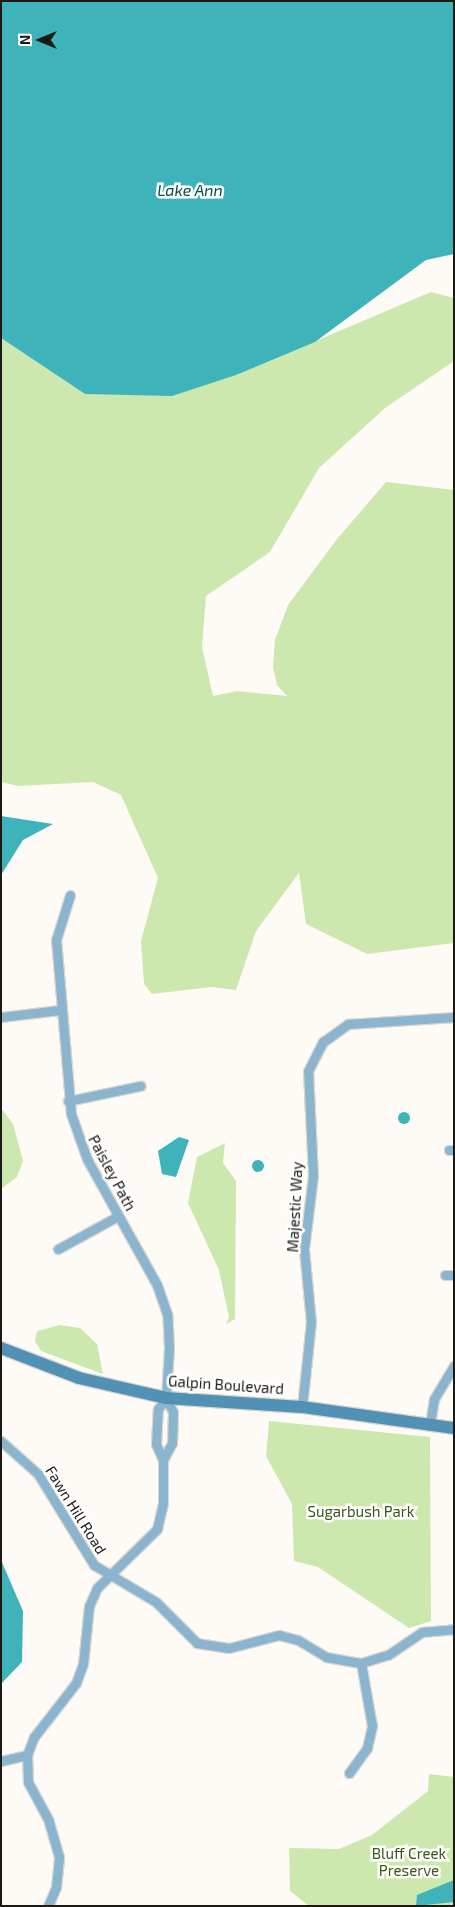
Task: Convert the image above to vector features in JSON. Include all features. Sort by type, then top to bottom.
[{"type":"street","name":"Paisley Path","points":[[70,895],[56,931],[60,1010],[68,1101],[81,1145],[157,1285],[167,1314],[166,1398]]},
{"type":"street","points":[[1,1017],[60,1010]]},
{"type":"street","name":"Majestic Way","points":[[302,1407],[311,1322],[304,1249],[313,1176],[308,1071],[323,1042],[348,1024],[454,1017]]},
{"type":"street","points":[[68,1101],[140,1086]]},
{"type":"street","points":[[58,1249],[118,1216]]},
{"type":"street","name":"Galpin Boulevard","points":[[1,1348],[80,1378],[166,1398],[302,1407],[454,1428]]},
{"type":"street","points":[[430,1424],[434,1399],[454,1366]]},
{"type":"street","points":[[48,1906],[56,1886],[59,1857],[49,1821],[28,1782],[27,1755],[34,1737],[76,1683],[83,1664],[89,1606],[106,1576],[139,1552],[157,1530],[163,1503],[163,1460],[156,1436],[158,1410],[166,1398],[173,1412],[172,1443],[163,1460]]},
{"type":"street","name":"Fawn Hill Road","points":[[1,1441],[38,1474],[82,1550],[106,1576],[156,1602],[198,1643],[229,1648],[280,1635],[298,1640],[326,1657],[361,1663],[388,1655],[422,1632],[454,1630]]},
{"type":"street","points":[[349,1772],[367,1748],[372,1726],[361,1663]]},
{"type":"street","points":[[1,1761],[27,1755]]},
{"type":"green space","points":[[431,292],[454,298],[454,361],[385,408],[319,468],[270,552],[206,596],[202,647],[213,696],[237,691],[287,696],[277,685],[273,667],[275,640],[288,605],[337,539],[386,482],[454,490],[454,943],[367,954],[306,924],[299,873],[256,931],[236,990],[211,987],[152,994],[144,984],[141,941],[158,878],[121,795],[93,782],[18,786],[1,782],[1,338],[85,394],[236,375]]},
{"type":"green space","points":[[1,1108],[13,1124],[23,1161],[17,1177],[1,1189]]},
{"type":"green space","points":[[225,1143],[223,1163],[236,1181],[235,1319],[226,1324],[229,1317],[219,1270],[188,1203],[197,1157]]},
{"type":"green space","points":[[60,1325],[80,1328],[97,1344],[103,1374],[41,1351],[35,1341],[37,1331]]},
{"type":"green space","name":"Sugarbush Park","points":[[269,1421],[430,1437],[431,1621],[409,1628],[318,1567],[294,1561],[292,1504],[266,1456]]},
{"type":"green space","name":"Bluff Creek Preserve","points":[[429,1774],[454,1777],[454,1906],[309,1906],[290,1891],[289,1848],[339,1849],[372,1835],[428,1791]]},
{"type":"water","name":"Lake Ann","points":[[1,1],[454,1],[454,254],[426,260],[315,342],[236,375],[172,396],[85,394],[1,338]]},
{"type":"water","points":[[1,816],[53,824],[23,840],[1,875]]},
{"type":"water","points":[[402,1112],[406,1112],[410,1118],[406,1124],[402,1124],[398,1120],[398,1116]]},
{"type":"water","points":[[179,1137],[189,1140],[176,1177],[162,1174],[158,1151]]},
{"type":"water","points":[[260,1160],[263,1161],[263,1171],[256,1172],[253,1171],[252,1164],[253,1161]]},
{"type":"water","points":[[1,1560],[23,1611],[22,1662],[1,1684]]},
{"type":"water","points":[[454,1880],[454,1902],[416,1906],[417,1895]]}]
